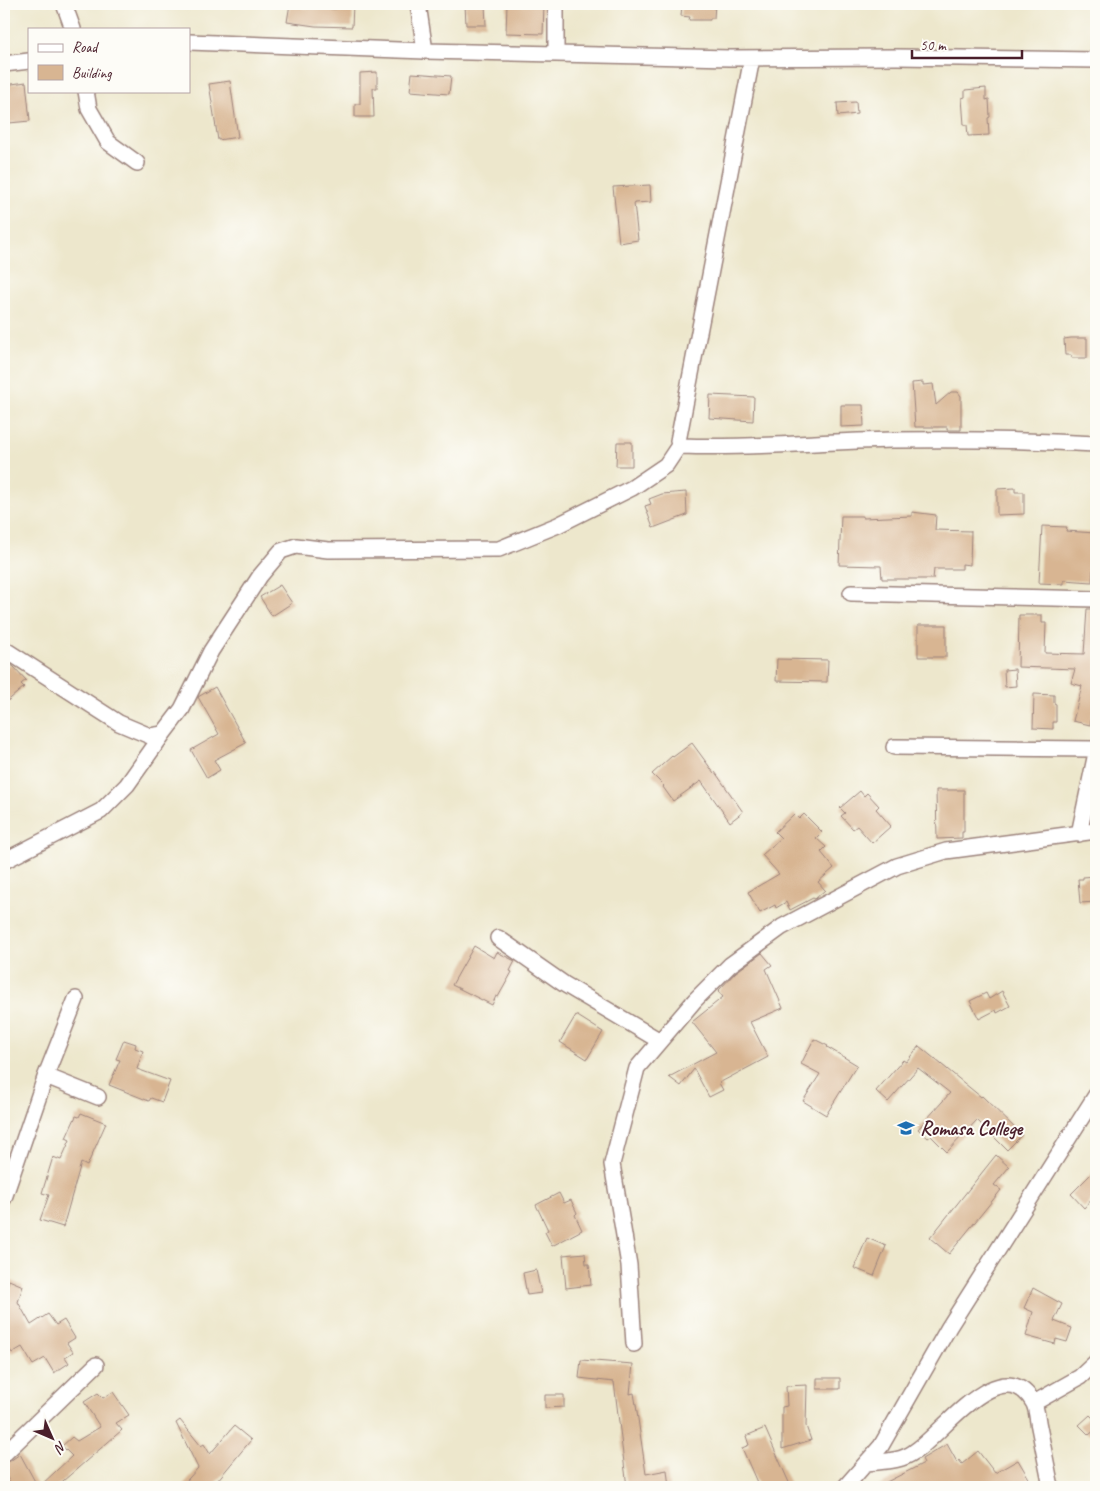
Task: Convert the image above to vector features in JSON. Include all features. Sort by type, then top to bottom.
[{"type":"street","points":[[64,4],[73,28]]},
{"type":"street","points":[[418,4],[425,51]]},
{"type":"street","points":[[556,4],[556,54]]},
{"type":"street","points":[[190,42],[425,51],[752,58],[897,57],[1096,60]]},
{"type":"street","points":[[4,861],[102,811],[127,785],[162,734],[182,709],[211,651],[260,576],[281,550],[296,546],[328,550],[498,549],[558,525],[632,488],[666,465],[680,444],[678,441],[697,338],[752,58]]},
{"type":"street","points":[[4,64],[28,61]]},
{"type":"street","points":[[86,92],[88,109],[108,142],[137,163]]},
{"type":"street","points":[[680,444],[683,446],[724,448],[892,440],[1027,440],[1096,444]]},
{"type":"street","points":[[851,594],[1096,599]]},
{"type":"street","points":[[4,649],[119,722],[150,736],[162,734]]},
{"type":"street","points":[[894,747],[1096,749]]},
{"type":"street","points":[[1079,834],[1096,753]]},
{"type":"street","points":[[634,1344],[629,1266],[612,1164],[637,1068],[695,1000],[730,965],[782,927],[897,866],[946,851],[1096,831]]},
{"type":"street","points":[[498,938],[564,984],[660,1041]]},
{"type":"street","points":[[4,1198],[46,1076],[76,999]]},
{"type":"street","points":[[46,1076],[98,1097]]},
{"type":"street","points":[[845,1487],[881,1446],[893,1428],[949,1327],[1096,1095]]},
{"type":"street","points":[[1034,1403],[1080,1377],[1096,1362]]},
{"type":"street","points":[[4,1454],[96,1365]]},
{"type":"street","points":[[867,1463],[903,1459],[916,1452],[979,1394],[996,1386],[1010,1385],[1024,1391],[1034,1403],[1051,1487]]},
{"type":"building","points":[[290,4],[303,4],[302,8],[336,9],[336,4],[353,4],[352,27],[315,26],[287,22]]},
{"type":"building","points":[[465,4],[485,4],[486,25],[466,25]]},
{"type":"building","points":[[507,4],[544,4],[543,34],[506,33]]},
{"type":"building","points":[[682,4],[715,4],[714,18],[710,18],[710,20],[689,20],[690,17],[681,16]]},
{"type":"building","points":[[377,72],[377,88],[373,88],[374,117],[355,117],[355,104],[360,104],[360,73]]},
{"type":"building","points":[[412,73],[451,76],[449,94],[410,91]]},
{"type":"building","points":[[230,81],[238,137],[218,140],[209,84]]},
{"type":"building","points":[[26,82],[30,121],[9,123],[5,85]]},
{"type":"building","points":[[986,88],[986,100],[989,99],[989,135],[968,136],[967,125],[964,125],[962,98],[965,97],[965,90]]},
{"type":"building","points":[[856,102],[857,114],[838,116],[837,103]]},
{"type":"building","points":[[650,185],[651,202],[634,203],[638,240],[619,243],[613,187]]},
{"type":"building","points":[[1087,338],[1087,358],[1072,358],[1071,355],[1065,355],[1064,339]]},
{"type":"building","points":[[923,382],[923,385],[933,384],[936,405],[951,392],[958,392],[961,396],[961,430],[947,430],[947,427],[915,427],[912,383]]},
{"type":"building","points":[[710,395],[754,397],[753,421],[709,418]]},
{"type":"building","points":[[841,405],[863,405],[864,426],[841,427]]},
{"type":"building","points":[[617,442],[632,442],[632,466],[616,466]]},
{"type":"building","points":[[1015,488],[1015,492],[1024,492],[1024,514],[997,515],[997,489]]},
{"type":"building","points":[[686,492],[687,515],[653,528],[645,506],[651,504],[649,499],[662,494]]},
{"type":"building","points":[[912,512],[936,515],[935,530],[971,531],[970,565],[962,564],[962,569],[934,569],[933,579],[882,579],[881,566],[839,565],[841,516],[863,516],[863,518],[912,516]]},
{"type":"building","points":[[1042,526],[1067,527],[1066,531],[1095,533],[1096,570],[1093,570],[1092,582],[1064,580],[1064,584],[1039,583]]},
{"type":"building","points":[[280,585],[292,603],[272,616],[260,597]]},
{"type":"building","points":[[1087,609],[1096,609],[1096,698],[1090,725],[1073,721],[1082,686],[1071,683],[1075,669],[1018,667],[1019,615],[1042,615],[1042,623],[1046,623],[1045,653],[1084,654]]},
{"type":"building","points":[[918,625],[946,625],[946,657],[918,657]]},
{"type":"building","points":[[777,659],[828,660],[827,682],[776,681]]},
{"type":"building","points":[[10,664],[26,680],[21,684],[24,687],[4,704],[4,669]]},
{"type":"building","points":[[1015,669],[1016,686],[1005,687],[1004,670]]},
{"type":"building","points":[[215,687],[246,743],[214,760],[220,770],[207,778],[191,750],[219,734],[198,697]]},
{"type":"building","points":[[1034,694],[1054,695],[1056,722],[1053,722],[1053,729],[1033,728]]},
{"type":"building","points":[[692,743],[743,812],[730,822],[701,781],[673,801],[664,786],[652,774],[672,756]]},
{"type":"building","points":[[936,790],[964,790],[964,832],[962,832],[962,838],[937,839]]},
{"type":"building","points":[[860,791],[864,796],[867,793],[879,806],[876,809],[891,826],[872,843],[857,826],[853,829],[841,816],[845,813],[840,808]]},
{"type":"building","points":[[794,814],[799,819],[804,814],[822,832],[816,838],[826,847],[821,852],[834,868],[818,882],[825,890],[815,899],[813,898],[790,910],[786,902],[776,908],[775,905],[760,913],[748,892],[779,874],[762,855],[781,838],[775,832]]},
{"type":"building","points":[[1096,876],[1096,902],[1080,903],[1078,879]]},
{"type":"building","points":[[474,946],[494,958],[497,952],[515,961],[510,971],[512,972],[492,1005],[452,985]]},
{"type":"building","points":[[762,953],[772,965],[766,969],[783,1008],[750,1022],[768,1057],[719,1083],[723,1090],[709,1097],[694,1069],[681,1086],[669,1077],[716,1052],[692,1022],[723,997],[718,991],[736,972]]},
{"type":"building","points":[[1002,991],[1010,1006],[997,1013],[996,1010],[979,1019],[970,1001],[986,993],[989,999]]},
{"type":"building","points":[[576,1015],[603,1032],[587,1059],[560,1042]]},
{"type":"building","points":[[814,1039],[857,1065],[826,1115],[803,1101],[820,1074],[801,1064]]},
{"type":"building","points":[[124,1040],[136,1044],[135,1048],[143,1051],[137,1069],[170,1081],[162,1102],[151,1098],[149,1101],[109,1085],[120,1060],[116,1059]]},
{"type":"building","points":[[919,1046],[982,1096],[1022,1135],[1007,1150],[977,1120],[947,1152],[931,1136],[928,1138],[918,1129],[950,1093],[918,1068],[888,1102],[876,1091],[903,1060],[906,1062]]},
{"type":"building","points":[[81,1113],[106,1123],[87,1166],[81,1163],[63,1227],[40,1220],[49,1195],[42,1193],[53,1157],[61,1160],[70,1140],[66,1138],[76,1116],[79,1117]]},
{"type":"building","points":[[996,1155],[1009,1167],[994,1185],[1001,1190],[949,1254],[930,1238]]},
{"type":"building","points":[[1096,1169],[1096,1195],[1084,1208],[1071,1194]]},
{"type":"building","points":[[559,1193],[564,1203],[571,1200],[582,1230],[552,1246],[545,1232],[548,1230],[536,1205]]},
{"type":"building","points":[[867,1238],[886,1246],[874,1276],[854,1268]]},
{"type":"building","points":[[585,1253],[586,1264],[589,1264],[591,1285],[566,1288],[563,1255]]},
{"type":"building","points":[[536,1270],[541,1293],[527,1295],[523,1273]]},
{"type":"building","points":[[9,1280],[23,1286],[18,1302],[31,1325],[48,1314],[56,1325],[64,1320],[75,1338],[67,1343],[73,1352],[65,1357],[69,1363],[54,1373],[45,1358],[33,1365],[22,1347],[12,1353],[10,1350],[4,1354],[4,1296]]},
{"type":"building","points":[[1033,1288],[1062,1304],[1054,1321],[1072,1328],[1067,1342],[1056,1339],[1055,1344],[1026,1336],[1033,1312],[1024,1308]]},
{"type":"building","points":[[581,1360],[633,1364],[630,1394],[634,1393],[646,1474],[667,1470],[669,1487],[627,1487],[614,1382],[579,1378]]},
{"type":"building","points":[[817,1378],[840,1378],[840,1389],[817,1389]]},
{"type":"building","points":[[807,1385],[806,1426],[811,1440],[782,1449],[782,1407],[787,1406],[786,1386]]},
{"type":"building","points":[[113,1392],[129,1415],[116,1423],[122,1430],[56,1487],[39,1487],[72,1456],[62,1446],[72,1437],[77,1441],[100,1427],[84,1402],[98,1393],[103,1398]]},
{"type":"building","points":[[545,1395],[564,1395],[564,1407],[545,1408]]},
{"type":"building","points":[[1090,1415],[1096,1421],[1096,1429],[1089,1435],[1079,1425]]},
{"type":"building","points":[[180,1420],[201,1446],[204,1444],[210,1454],[234,1426],[251,1440],[212,1487],[181,1487],[198,1468],[176,1423]]},
{"type":"building","points":[[765,1428],[791,1487],[759,1487],[742,1448],[749,1445],[746,1436]]},
{"type":"building","points":[[947,1444],[957,1462],[959,1460],[962,1464],[978,1451],[995,1473],[1018,1460],[1034,1487],[877,1487],[924,1463],[922,1459]]},
{"type":"building","points":[[20,1454],[38,1487],[12,1487],[4,1472],[4,1463]]},
{"type":"place","name":"Romasa College","points":[[906,1128]]}]
